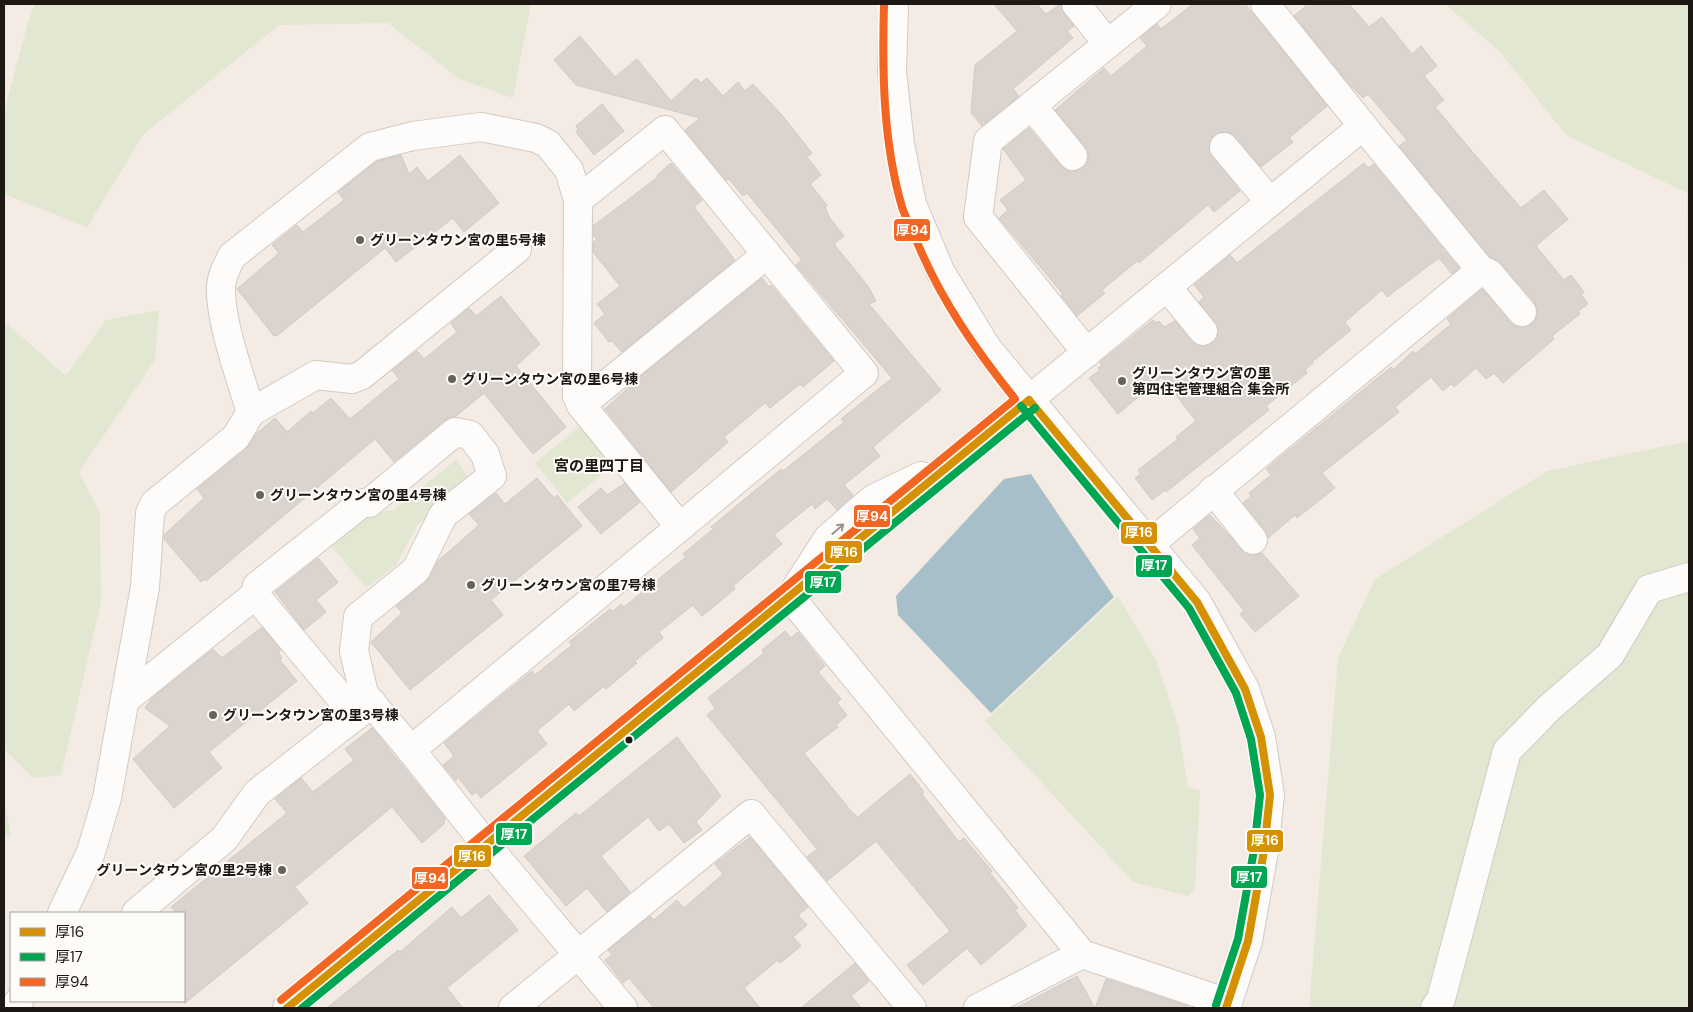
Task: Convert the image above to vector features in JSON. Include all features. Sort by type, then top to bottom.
[{"type":"street","points":[[790,597],[1082,954],[1227,1006],[1248,941],[1264,851],[1270,795],[1261,737],[1245,690],[1214,630],[1197,602],[984,343],[957,302],[940,271],[912,204],[900,144],[892,72],[894,4]]},
{"type":"street","points":[[1076,4],[1108,44]]},
{"type":"street","points":[[1087,353],[978,217],[988,141],[1157,4]]},
{"type":"street","points":[[1265,4],[1481,270],[1489,273],[1522,312]]},
{"type":"street","points":[[1032,106],[1073,156]]},
{"type":"street","points":[[287,1008],[487,846],[1363,126]]},
{"type":"street","points":[[251,412],[227,326],[220,288],[224,270],[232,256],[370,147],[413,136],[481,127],[536,138],[548,144],[569,170],[578,200],[577,396],[581,405],[680,527]]},
{"type":"street","points":[[411,750],[864,373],[665,130],[578,200]]},
{"type":"street","points":[[1224,147],[1270,202]]},
{"type":"street","points":[[62,912],[91,852],[108,798],[145,587],[150,513],[154,504],[236,437],[251,412],[316,375],[352,378],[362,375],[517,249]]},
{"type":"street","points":[[581,405],[767,254]]},
{"type":"street","points":[[1150,544],[1481,270]]},
{"type":"street","points":[[1167,287],[1203,331]]},
{"type":"street","points":[[126,699],[255,595],[257,586],[362,503],[369,503],[455,432],[470,435],[485,454],[492,476],[443,515],[416,570],[358,616],[354,651],[364,694],[364,710]]},
{"type":"street","points":[[1213,490],[1254,540]]},
{"type":"street","points":[[1435,1008],[1441,999],[1507,751],[1549,708],[1610,655],[1649,589],[1689,577]]},
{"type":"street","points":[[255,595],[364,710],[411,750],[487,846],[623,1008]]},
{"type":"street","points":[[137,912],[224,839],[257,794],[364,710]]},
{"type":"street","points":[[513,1008],[751,814],[912,1008]]},
{"type":"street","points":[[978,1008],[1082,954]]},
{"type":"green space","points":[[35,4],[531,4],[513,98],[459,79],[388,23],[279,25],[143,135],[87,227],[4,194],[4,112],[28,22]]},
{"type":"green space","points":[[1445,4],[1689,4],[1689,338],[1687,193],[1566,135],[1500,52]]},
{"type":"green space","points":[[159,310],[155,360],[79,472],[100,513],[101,602],[61,775],[33,778],[4,749],[4,321],[66,376],[106,320]]},
{"type":"green space","points":[[580,426],[612,466],[567,503],[535,463]]},
{"type":"green space","points":[[1689,441],[1689,1008],[1309,1008],[1338,658],[1375,579],[1547,471]]},
{"type":"green space","points":[[456,460],[471,481],[418,524],[396,565],[366,588],[329,543],[364,515],[393,510]]},
{"type":"green space","points":[[1118,596],[1156,660],[1178,725],[1188,787],[1200,790],[1195,888],[1188,896],[1133,882],[985,721]]},
{"type":"green space","points":[[5,799],[11,837],[4,836]]},
{"type":"water","points":[[1031,474],[1114,597],[991,713],[898,615],[896,596],[1004,479]]},
{"type":"building","points":[[994,4],[1037,4],[1046,14],[1061,4],[1064,13],[1074,26],[1067,31],[1073,38],[1013,89],[1019,96],[982,126],[971,113],[975,65],[1017,31]]},
{"type":"building","points":[[1193,4],[1245,4],[1327,106],[1289,138],[1293,142],[1261,167],[1230,133],[1222,132],[1214,135],[1210,141],[1209,150],[1240,191],[1214,212],[1208,205],[1139,263],[1137,261],[1102,290],[1105,293],[1077,316],[1061,295],[1063,294],[999,218],[1008,210],[1000,200],[1026,180],[1003,149],[1029,128],[1061,166],[1068,171],[1082,168],[1088,161],[1085,147],[1055,110],[1104,68],[1111,76],[1147,46],[1140,38],[1157,24],[1161,29]]},
{"type":"building","points":[[1308,4],[1349,4],[1369,27],[1382,17],[1412,54],[1421,46],[1437,66],[1424,76],[1444,100],[1435,107],[1470,149],[1521,208],[1544,190],[1568,219],[1536,246],[1564,280],[1571,275],[1584,292],[1581,294],[1588,304],[1578,311],[1580,314],[1552,336],[1554,339],[1503,383],[1494,373],[1486,379],[1476,368],[1454,387],[1451,384],[1443,391],[1431,377],[1395,407],[1399,412],[1322,473],[1335,488],[1297,518],[1295,515],[1268,538],[1265,530],[1243,503],[1251,496],[1249,493],[1271,475],[1266,469],[1391,367],[1393,370],[1413,351],[1415,354],[1451,324],[1447,319],[1482,289],[1516,326],[1524,327],[1532,324],[1536,318],[1537,310],[1534,302],[1501,263],[1490,257],[1399,146],[1407,140],[1368,94],[1363,98],[1351,86],[1294,16]]},
{"type":"building","points":[[580,36],[615,77],[637,59],[671,101],[696,78],[701,83],[707,78],[723,96],[738,82],[745,91],[753,84],[782,115],[812,153],[807,157],[821,175],[810,184],[827,205],[825,207],[829,217],[844,236],[834,244],[868,286],[876,301],[869,304],[941,390],[873,447],[880,456],[844,485],[853,495],[837,510],[827,499],[815,509],[812,504],[774,535],[782,544],[733,586],[735,589],[702,616],[693,605],[659,632],[663,638],[635,661],[637,663],[606,689],[604,686],[574,711],[569,704],[537,731],[547,744],[481,798],[476,792],[472,795],[457,776],[456,781],[443,765],[454,756],[444,743],[532,671],[535,675],[572,645],[569,642],[610,609],[612,612],[621,604],[624,607],[686,557],[683,554],[713,529],[711,527],[781,469],[783,471],[844,422],[841,419],[892,378],[796,265],[802,260],[747,193],[743,196],[729,179],[726,180],[685,130],[700,118],[576,85],[554,60]]},
{"type":"building","points":[[602,104],[624,131],[594,155],[576,132],[578,130],[576,126]]},
{"type":"building","name":"グリーンタウン宮の里5号棟","points":[[401,155],[409,174],[417,167],[428,181],[460,155],[499,203],[464,232],[453,218],[396,262],[385,248],[278,335],[274,336],[237,289],[279,253],[272,245],[297,225],[303,232],[344,200],[338,192],[377,161]]},
{"type":"building","points":[[671,163],[702,200],[694,207],[735,260],[622,352],[612,341],[609,342],[594,323],[605,314],[597,304],[620,286],[593,252],[593,242],[597,240],[593,235],[593,226],[658,177],[657,175]]},
{"type":"building","points":[[1364,163],[1368,168],[1374,164],[1459,268],[1452,274],[1439,258],[1387,297],[1382,290],[1345,322],[1351,330],[1312,362],[1305,370],[1307,373],[1266,406],[1269,410],[1166,492],[1165,490],[1152,500],[1135,478],[1141,474],[1138,470],[1178,439],[1176,437],[1196,421],[1162,377],[1118,414],[1089,378],[1100,370],[1098,368],[1102,365],[1100,362],[1153,320],[1156,323],[1159,321],[1164,327],[1175,321],[1197,345],[1205,346],[1212,343],[1217,337],[1218,328],[1199,302],[1204,297],[1194,285],[1230,255],[1237,263]]},
{"type":"building","points":[[762,278],[769,287],[771,285],[834,361],[803,387],[800,384],[770,408],[765,403],[724,437],[728,442],[671,492],[605,409],[641,376]]},
{"type":"building","points":[[501,296],[540,344],[516,366],[566,427],[533,454],[484,393],[455,417],[445,420],[394,462],[375,439],[206,581],[204,579],[201,582],[164,539],[164,535],[204,498],[197,489],[246,449],[255,435],[275,418],[287,432],[311,411],[313,413],[331,398],[350,419],[399,379],[392,370],[417,351],[424,359],[457,332],[451,323],[469,308],[476,316]]},
{"type":"building","name":"グリーンタウン宮の里7号棟","points":[[537,478],[554,498],[557,495],[582,526],[491,600],[503,615],[410,690],[371,642],[402,613],[396,606],[426,582],[437,562],[479,525],[469,514],[496,493],[505,504]]},
{"type":"building","points":[[625,483],[640,502],[601,534],[578,507],[601,488],[607,495]]},
{"type":"building","points":[[1210,515],[1247,554],[1255,555],[1262,553],[1299,596],[1255,632],[1240,614],[1244,611],[1192,545],[1200,538],[1193,529]]},
{"type":"building","points":[[318,558],[338,582],[316,600],[326,612],[304,630],[275,592]]},
{"type":"building","name":"グリーンタウン宮の里3号棟","points":[[262,627],[281,650],[278,652],[282,658],[280,660],[297,681],[209,752],[222,768],[174,808],[133,759],[170,726],[145,708],[152,698],[213,649],[222,658]]},
{"type":"building","points":[[785,631],[791,638],[798,632],[825,666],[818,672],[841,699],[837,703],[847,715],[836,725],[838,727],[804,753],[851,811],[858,817],[910,774],[924,792],[922,794],[959,842],[964,838],[992,871],[990,873],[1018,908],[1015,910],[1027,926],[981,965],[967,948],[923,985],[907,965],[950,931],[876,841],[827,881],[807,857],[817,849],[707,715],[715,708],[708,698],[764,653],[762,650]]},
{"type":"building","name":"グリーンタウン宮の里2号棟","points":[[372,728],[445,818],[444,824],[422,843],[392,807],[295,887],[308,903],[184,1004],[185,912],[175,912],[171,907],[287,813],[275,799],[301,778],[313,792],[354,760],[345,749]]},
{"type":"building","points":[[677,737],[721,796],[696,822],[702,830],[684,843],[669,824],[659,831],[648,817],[601,856],[630,892],[607,912],[587,888],[566,906],[524,856],[576,813],[579,816]]},
{"type":"building","points":[[750,837],[808,907],[798,915],[807,925],[793,937],[801,946],[780,963],[778,960],[744,988],[760,1008],[654,1008],[629,978],[623,983],[605,960],[612,955],[608,950],[650,916],[654,920],[677,900],[684,908],[723,874],[715,864]]},
{"type":"building","points":[[489,895],[518,930],[447,988],[463,1008],[327,1008],[398,950],[400,952],[452,907],[461,918]]},
{"type":"building","points":[[855,963],[869,981],[851,996],[861,1008],[801,1008]]},
{"type":"building","points":[[1077,976],[1095,1008],[1016,1008]]},
{"type":"building","points":[[1106,979],[1188,1006],[1188,1008],[1095,1008]]},
{"type":"transit line","name":"厚94","points":[[281,1000],[1015,399],[986,362],[948,304],[926,263],[902,207],[887,132],[883,55],[884,4]]},
{"type":"transit line","name":"厚16","points":[[1029,400],[1197,602],[1245,689],[1261,737],[1270,795],[1264,851],[1248,941],[1226,1008]]},
{"type":"transit line","name":"厚16","points":[[287,1008],[1029,400]]},
{"type":"transit line","name":"厚17","points":[[1021,406],[1189,608],[1236,693],[1251,739],[1260,795],[1254,850],[1238,939],[1216,1005]]},
{"type":"transit line","name":"厚17","points":[[302,1008],[1035,408]]},
{"type":"place","name":"グリーンタウン宮の里5号棟","points":[[360,240]]},
{"type":"place","name":"グリーンタウン宮の里6号棟","points":[[452,379]]},
{"type":"place","name":"グリーンタウン宮の里 第四住宅管理組合 集会所","points":[[1122,381]]},
{"type":"place","name":"グリーンタウン宮の里4号棟","points":[[260,495]]},
{"type":"place","name":"グリーンタウン宮の里7号棟","points":[[471,585]]},
{"type":"place","name":"グリーンタウン宮の里3号棟","points":[[213,715]]},
{"type":"place","name":"グリーンタウン宮の里2号棟","points":[[282,870]]},
{"type":"district","name":"宮の里四丁目","points":[[599,466]]}]
